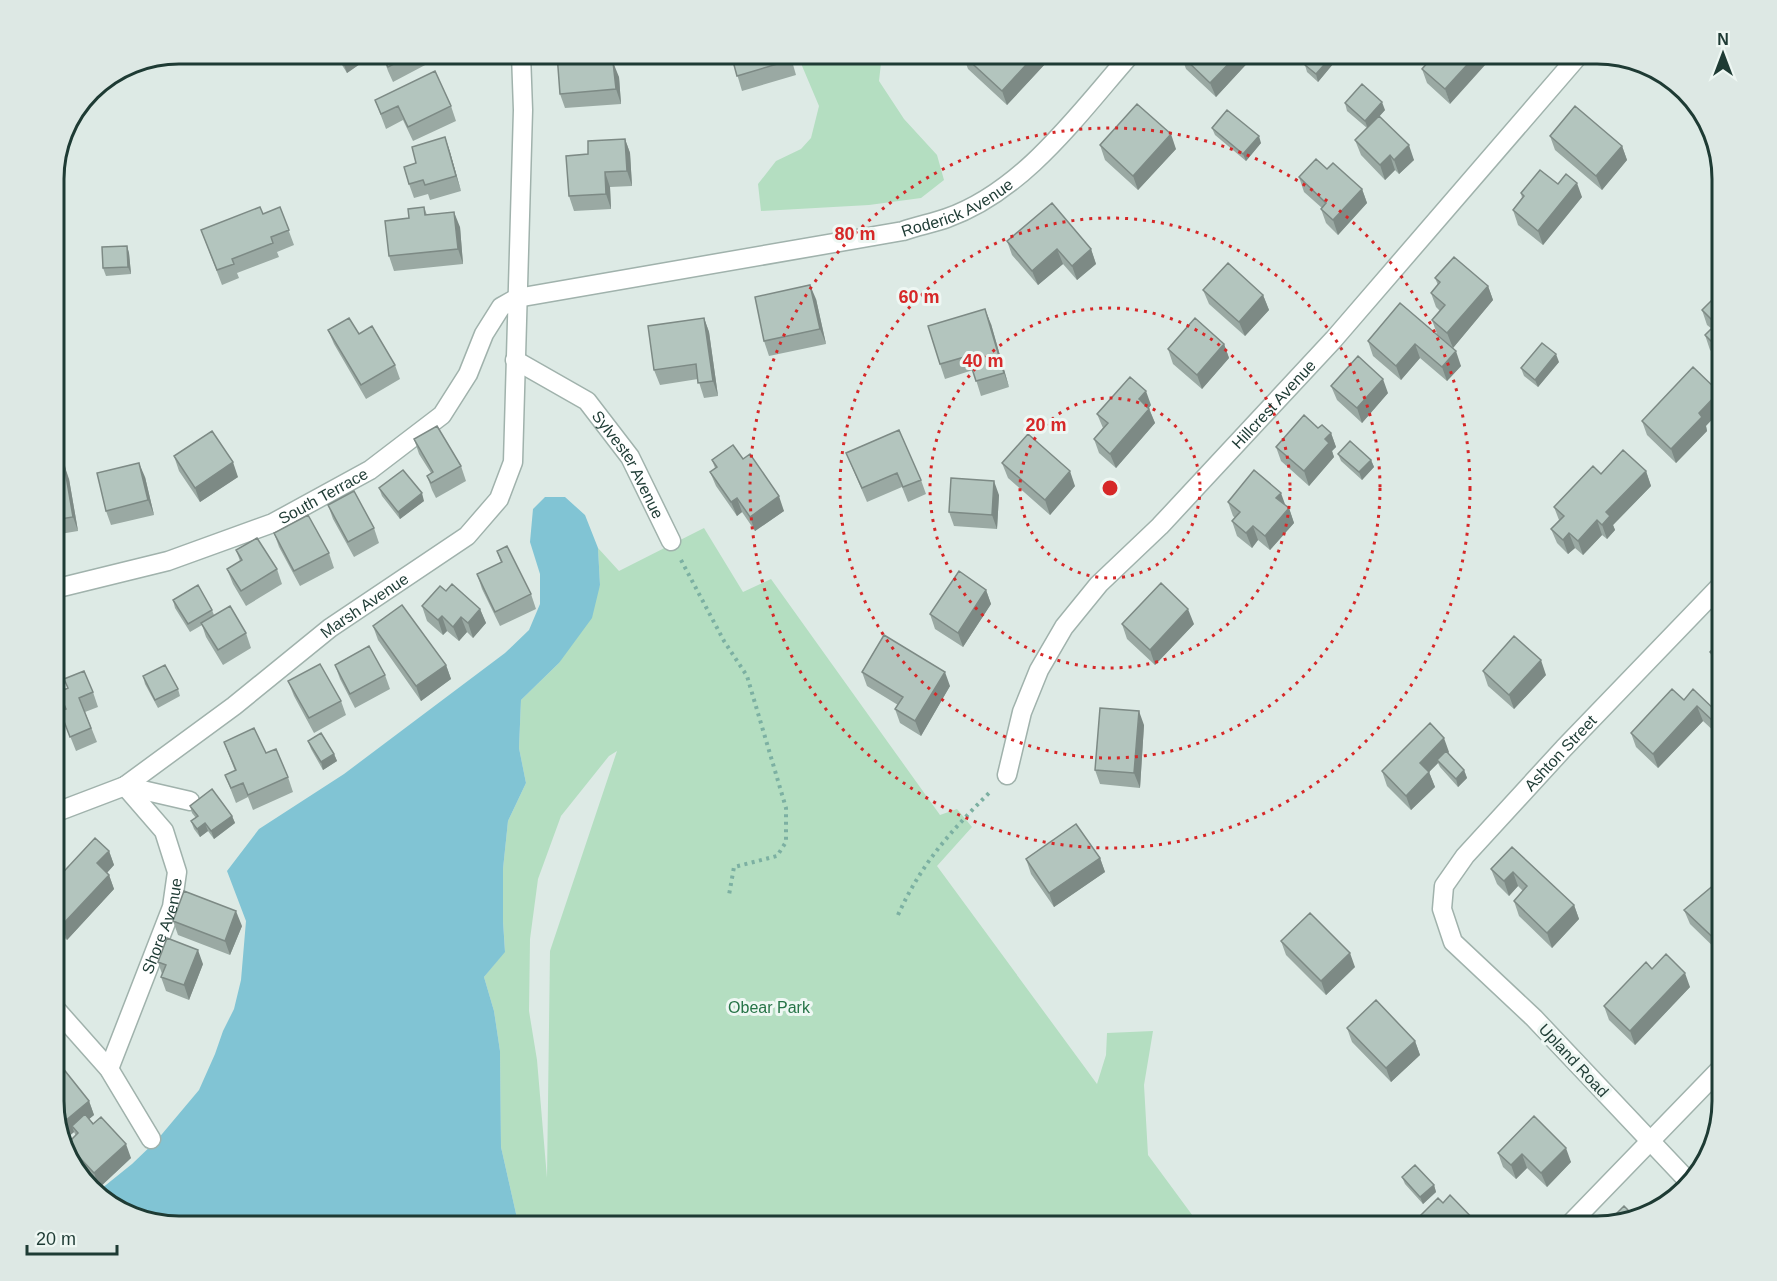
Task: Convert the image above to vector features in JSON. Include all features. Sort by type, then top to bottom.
[{"type":"street","points":[[517,297],[523,110],[521,64]]},
{"type":"street","name":"Roderick Avenue","points":[[517,297],[903,231],[948,218],[987,198],[1019,175],[1048,147],[1122,64]]},
{"type":"street","name":"Hillcrest Avenue","points":[[1007,774],[1022,711],[1039,669],[1064,627],[1099,584],[1160,525],[1334,339],[1571,64]]},
{"type":"street","name":"Marsh Avenue","points":[[65,809],[125,786],[234,705],[330,627],[467,536],[499,499],[513,462],[517,297]]},
{"type":"street","name":"South Terrace","points":[[65,586],[168,561],[273,522],[370,470],[442,415],[468,374],[484,334],[501,306],[517,297]]},
{"type":"street","name":"Sylvester Avenue","points":[[516,360],[587,401],[630,457],[671,540]]},
{"type":"street","name":"Ashton Street","points":[[1453,942],[1442,909],[1444,885],[1465,855],[1564,747],[1712,595]]},
{"type":"street","points":[[125,786],[190,801]]},
{"type":"street","name":"Shore Avenue","points":[[109,1069],[172,906],[177,872],[164,831],[125,786]]},
{"type":"street","name":"Upland Road","points":[[1453,942],[1534,1018],[1684,1177]]},
{"type":"street","points":[[65,1019],[109,1069],[151,1138]]},
{"type":"street","points":[[1578,1216],[1712,1078]]},
{"type":"path","points":[[671,540],[724,640],[747,676],[786,807],[786,842],[777,856],[734,867],[729,894]]},
{"type":"path","points":[[898,915],[928,860],[949,833],[1007,774]]},
{"type":"green space","points":[[801,64],[881,64],[879,81],[904,119],[937,155],[944,180],[921,198],[869,205],[761,211],[758,184],[776,161],[801,149],[811,138],[819,106]]},
{"type":"green space","name":"Obear Park","points":[[704,528],[743,592],[771,579],[940,815],[957,809],[972,827],[937,866],[1097,1084],[1106,1055],[1107,1033],[1153,1031],[1144,1085],[1148,1155],[1193,1216],[517,1216],[501,1147],[500,1051],[494,1011],[484,977],[505,951],[503,869],[508,821],[526,783],[519,748],[521,700],[559,663],[600,585],[598,548],[619,571]],"holes":[[[617,751],[550,951],[547,1178],[537,1060],[529,1011],[530,939],[538,879],[561,816],[609,756]]]},
{"type":"water","points":[[545,497],[565,497],[585,515],[598,548],[600,585],[592,618],[559,663],[521,700],[519,748],[526,783],[508,821],[503,869],[505,952],[484,977],[494,1011],[500,1051],[501,1147],[517,1216],[165,1216],[129,1205],[103,1187],[157,1140],[199,1090],[234,1009],[241,980],[246,921],[227,871],[259,829],[344,774],[505,653],[529,630],[540,604],[540,574],[530,542],[533,509]]},
{"type":"building","points":[[558,64],[613,64],[616,89],[560,94]]},
{"type":"building","points":[[734,64],[778,64],[737,76]]},
{"type":"building","points":[[973,64],[1027,64],[1002,91]]},
{"type":"building","points":[[1190,64],[1228,64],[1210,83]]},
{"type":"building","points":[[1306,64],[1325,64],[1316,74]]},
{"type":"building","points":[[1426,64],[1468,64],[1445,89],[1422,69]]},
{"type":"building","points":[[435,71],[451,106],[408,127],[398,106],[381,114],[375,100]]},
{"type":"building","points":[[1362,84],[1382,102],[1365,121],[1345,103]]},
{"type":"building","points":[[1137,104],[1171,134],[1133,176],[1100,145]]},
{"type":"building","points":[[1575,106],[1622,146],[1596,176],[1550,136]]},
{"type":"building","points":[[1227,110],[1259,136],[1243,154],[1212,128]]},
{"type":"building","points":[[1379,116],[1409,145],[1394,160],[1390,155],[1380,165],[1355,140]]},
{"type":"building","points":[[445,137],[456,176],[425,185],[423,180],[409,184],[404,167],[416,163],[412,147]]},
{"type":"building","points":[[625,139],[627,171],[605,172],[606,194],[569,196],[566,156],[588,154],[588,141]]},
{"type":"building","points":[[1316,159],[1327,169],[1333,163],[1362,189],[1333,220],[1321,209],[1326,203],[1299,177]]},
{"type":"building","points":[[1540,170],[1558,184],[1566,174],[1577,183],[1538,231],[1513,210],[1524,196],[1521,193]]},
{"type":"building","points":[[1052,203],[1091,249],[1072,266],[1057,249],[1032,271],[1007,241]]},
{"type":"building","points":[[260,207],[263,214],[280,207],[289,230],[271,237],[273,243],[232,259],[234,264],[217,270],[201,230]]},
{"type":"building","points":[[424,207],[425,215],[454,212],[458,249],[389,256],[385,221],[409,218],[408,209]]},
{"type":"building","points":[[127,246],[128,267],[103,268],[102,247]]},
{"type":"building","points":[[1454,257],[1488,286],[1447,333],[1432,320],[1445,305],[1431,293],[1440,282],[1435,278]]},
{"type":"building","points":[[1228,263],[1263,295],[1239,322],[1203,290]]},
{"type":"building","points":[[810,285],[820,329],[764,341],[755,297]]},
{"type":"building","points":[[1712,300],[1712,320],[1702,310]]},
{"type":"building","points":[[1400,303],[1456,351],[1442,367],[1415,344],[1396,366],[1368,341]]},
{"type":"building","points":[[985,309],[1004,373],[976,381],[968,356],[940,364],[928,326]]},
{"type":"building","points":[[349,318],[359,334],[372,326],[395,365],[361,385],[328,330]]},
{"type":"building","points":[[704,318],[713,381],[698,383],[696,364],[654,370],[648,326]]},
{"type":"building","points":[[1195,318],[1224,344],[1197,375],[1168,349]]},
{"type":"building","points":[[1712,328],[1712,342],[1705,335]]},
{"type":"building","points":[[1542,343],[1556,354],[1535,380],[1521,368]]},
{"type":"building","points":[[1358,356],[1383,379],[1357,408],[1331,386]]},
{"type":"building","points":[[1693,367],[1712,385],[1712,399],[1699,413],[1702,417],[1671,449],[1642,421]]},
{"type":"building","points":[[1130,377],[1146,391],[1139,399],[1149,409],[1110,454],[1094,439],[1108,423],[1097,414]]},
{"type":"building","points":[[1304,415],[1318,428],[1322,425],[1331,433],[1325,439],[1329,443],[1304,471],[1276,447]]},
{"type":"building","points":[[437,426],[461,466],[431,483],[427,476],[433,472],[414,439]]},
{"type":"building","points":[[899,430],[921,480],[903,487],[897,473],[862,488],[846,453]]},
{"type":"building","points":[[212,431],[233,462],[195,488],[174,456]]},
{"type":"building","points":[[1028,434],[1070,471],[1045,500],[1002,463]]},
{"type":"building","points":[[1350,441],[1371,460],[1359,472],[1338,454]]},
{"type":"building","points":[[733,445],[743,459],[750,454],[779,496],[750,517],[737,498],[731,502],[710,472],[717,467],[712,460]]},
{"type":"building","points":[[1623,450],[1646,471],[1606,512],[1610,516],[1602,525],[1597,520],[1578,541],[1569,533],[1563,540],[1551,529],[1564,516],[1554,507],[1593,466],[1601,474]]},
{"type":"building","points":[[139,463],[148,500],[106,511],[97,473]]},
{"type":"building","points":[[65,470],[73,517],[65,518]]},
{"type":"building","points":[[403,470],[422,493],[398,512],[379,488]]},
{"type":"building","points":[[1254,470],[1281,493],[1276,498],[1289,508],[1265,536],[1253,526],[1246,533],[1232,521],[1240,512],[1228,502]]},
{"type":"building","points":[[951,478],[994,481],[992,515],[949,512]]},
{"type":"building","points":[[354,491],[374,528],[348,542],[328,505]]},
{"type":"building","points":[[308,515],[329,553],[294,571],[274,533]]},
{"type":"building","points":[[257,538],[277,569],[241,591],[227,569],[242,560],[236,550]]},
{"type":"building","points":[[507,546],[531,594],[495,612],[477,574],[502,562],[497,551]]},
{"type":"building","points":[[959,571],[986,590],[958,633],[930,614]]},
{"type":"building","points":[[1161,583],[1188,609],[1150,650],[1122,624]]},
{"type":"building","points":[[452,584],[480,609],[468,623],[461,617],[453,627],[442,616],[438,620],[422,606],[440,586],[446,591]]},
{"type":"building","points":[[198,585],[212,610],[188,624],[173,600]]},
{"type":"building","points":[[402,605],[446,665],[416,686],[373,626]]},
{"type":"building","points":[[230,606],[246,633],[218,650],[201,623]]},
{"type":"building","points":[[884,635],[945,672],[915,721],[895,709],[903,697],[862,672]]},
{"type":"building","points":[[1514,636],[1541,660],[1509,695],[1483,671]]},
{"type":"building","points":[[369,646],[385,675],[350,694],[335,665]]},
{"type":"building","points":[[320,664],[341,701],[309,718],[288,681]]},
{"type":"building","points":[[165,665],[178,689],[155,700],[143,676]]},
{"type":"building","points":[[84,671],[93,692],[79,698],[91,728],[70,737],[65,724],[65,689],[68,688],[65,679]]},
{"type":"building","points":[[1672,689],[1684,700],[1693,689],[1712,707],[1712,720],[1697,706],[1653,754],[1631,733]]},
{"type":"building","points":[[1100,708],[1139,711],[1134,773],[1095,770]]},
{"type":"building","points":[[1430,723],[1444,738],[1420,763],[1429,772],[1406,796],[1382,771]]},
{"type":"building","points":[[254,728],[266,753],[276,749],[288,777],[248,795],[243,783],[231,788],[225,775],[236,770],[224,742]]},
{"type":"building","points":[[321,733],[334,754],[321,762],[308,741]]},
{"type":"building","points":[[1446,751],[1464,770],[1456,779],[1437,760]]},
{"type":"building","points":[[212,789],[232,816],[211,831],[205,823],[197,829],[191,821],[198,816],[190,806]]},
{"type":"building","points":[[1076,824],[1100,858],[1049,893],[1026,859]]},
{"type":"building","points":[[95,838],[109,851],[97,863],[109,875],[65,922],[65,870]]},
{"type":"building","points":[[1512,847],[1574,905],[1547,933],[1514,901],[1527,886],[1513,872],[1504,881],[1491,869]]},
{"type":"building","points":[[1712,887],[1712,937],[1684,910]]},
{"type":"building","points":[[184,891],[236,911],[225,941],[173,921]]},
{"type":"building","points":[[1310,913],[1350,953],[1321,981],[1281,941]]},
{"type":"building","points":[[167,938],[198,950],[184,985],[161,977],[166,965],[158,962]]},
{"type":"building","points":[[1666,954],[1685,973],[1630,1031],[1604,1006],[1646,962],[1652,969]]},
{"type":"building","points":[[1376,1000],[1415,1041],[1386,1068],[1347,1028]]},
{"type":"building","points":[[65,1071],[89,1101],[66,1120]]},
{"type":"building","points":[[85,1114],[93,1124],[101,1117],[126,1144],[94,1173],[76,1152],[72,1139],[78,1133],[72,1126]]},
{"type":"building","points":[[1534,1116],[1566,1148],[1541,1173],[1522,1154],[1511,1165],[1498,1153]]},
{"type":"building","points":[[1415,1165],[1434,1185],[1420,1197],[1402,1177]]},
{"type":"building","points":[[1450,1195],[1470,1216],[1420,1216],[1438,1198],[1443,1203]]},
{"type":"building","points":[[1624,1206],[1630,1212],[1627,1213],[1614,1216]]}]
